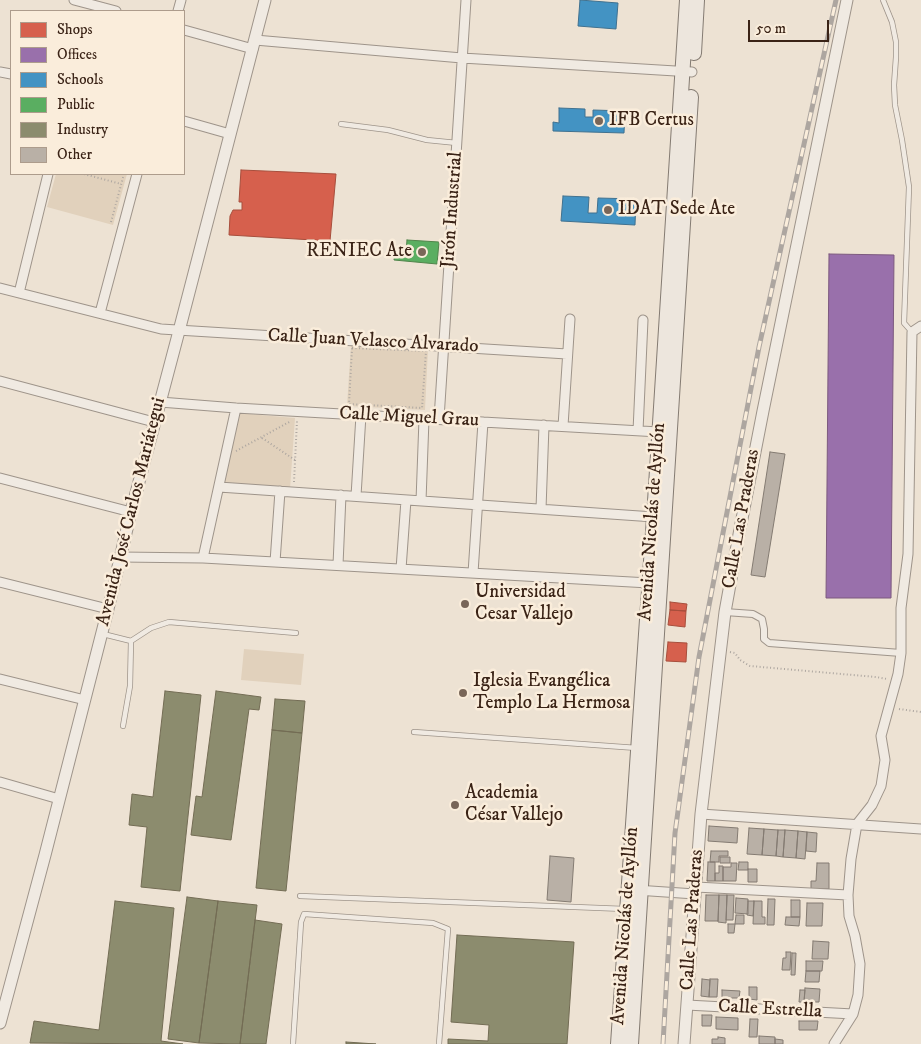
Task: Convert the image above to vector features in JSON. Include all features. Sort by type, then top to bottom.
[{"type":"main road","name":"Avenida Nicolás de Ayllón","points":[[618,1044],[627,909],[634,890],[688,72],[687,0]]},
{"type":"main road","name":"Avenida Nicolás de Ayllón","points":[[631,1044],[638,748],[659,432],[688,72],[697,0]]},
{"type":"street","points":[[74,0],[112,10]]},
{"type":"street","name":"Avenida José Carlos Mariátegui","points":[[0,1023],[85,700],[130,512],[265,0]]},
{"type":"street","name":"Jirón Industrial","points":[[439,420],[466,0]]},
{"type":"street","name":"Calle Las Praderas","points":[[684,1044],[701,814],[725,612],[762,411],[848,0]]},
{"type":"street","points":[[185,30],[254,44],[688,72]]},
{"type":"street","points":[[185,121],[230,134]]},
{"type":"street","points":[[19,293],[48,175]]},
{"type":"street","points":[[100,314],[137,175]]},
{"type":"street","name":"Calle Juan Velasco Alvarado","points":[[0,288],[161,329],[568,354]]},
{"type":"street","points":[[563,426],[570,319]]},
{"type":"street","points":[[638,430],[643,320]]},
{"type":"street","points":[[834,1044],[853,1014],[858,995],[860,964],[856,936],[849,916],[848,895],[852,859],[857,824],[872,805],[880,786],[885,760],[881,736],[896,681],[901,653],[901,608],[908,554],[912,332],[921,326]]},
{"type":"street","points":[[0,381],[154,422]]},
{"type":"street","name":"Calle Miguel Grau","points":[[160,402],[298,412],[659,432]]},
{"type":"street","points":[[203,558],[236,408]]},
{"type":"street","points":[[356,496],[360,415]]},
{"type":"street","points":[[420,501],[424,419]]},
{"type":"street","points":[[473,573],[484,422]]},
{"type":"street","points":[[541,509],[544,425]]},
{"type":"street","points":[[0,478],[130,512]]},
{"type":"street","points":[[219,487],[654,517]]},
{"type":"street","points":[[275,562],[280,491]]},
{"type":"street","points":[[338,566],[341,495]]},
{"type":"street","points":[[401,569],[406,500]]},
{"type":"street","points":[[120,556],[203,558],[649,583]]},
{"type":"street","points":[[0,582],[108,609]]},
{"type":"street","points":[[725,612],[753,614],[762,619],[764,639],[769,643],[901,653]]},
{"type":"street","points":[[0,679],[85,700]]},
{"type":"street","points":[[0,782],[59,799]]},
{"type":"street","points":[[701,814],[921,829]]},
{"type":"street","points":[[634,890],[848,895]]},
{"type":"street","name":"Calle Estrella","points":[[687,1005],[853,1014]]},
{"type":"lane","points":[[883,0],[892,22],[896,42],[895,105],[909,187],[904,323],[912,332]]},
{"type":"lane","points":[[341,124],[388,130],[427,140],[457,143]]},
{"type":"lane","points":[[101,634],[131,641],[151,628],[169,622],[296,633]]},
{"type":"lane","points":[[123,726],[130,686],[131,641]]},
{"type":"lane","points":[[414,732],[638,748]]},
{"type":"lane","points":[[300,896],[627,909]]},
{"type":"lane","points":[[293,1044],[301,922],[304,914],[433,923],[448,929],[439,1044]]},
{"type":"path","points":[[88,175],[121,184]]},
{"type":"path","points":[[111,222],[124,175]]},
{"type":"path","points":[[352,348],[426,351],[422,408],[349,404],[352,348]]},
{"type":"path","points":[[293,492],[298,412]]},
{"type":"path","points":[[229,455],[293,420],[284,419]]},
{"type":"path","points":[[261,437],[295,460]]},
{"type":"path","points":[[720,651],[735,653],[740,660],[750,666],[876,677],[896,681]]},
{"type":"path","points":[[889,708],[921,712]]},
{"type":"shaded area","points":[[56,175],[127,175],[113,225],[47,207]]},
{"type":"shaded area","points":[[351,345],[428,349],[425,410],[347,406]]},
{"type":"shaded area","points":[[237,413],[295,418],[290,489],[222,484]]},
{"type":"shaded area","points":[[244,649],[304,654],[301,685],[241,680]]},
{"type":"building: Shops","points":[[241,170],[336,174],[330,241],[229,235],[230,216],[233,210],[242,210],[242,202],[239,202]]},
{"type":"building: Shops","points":[[670,602],[687,604],[686,611],[670,610]]},
{"type":"building: Shops","points":[[670,610],[686,611],[685,627],[668,625]]},
{"type":"building: Shops","points":[[668,642],[687,643],[686,662],[666,661]]},
{"type":"building: Offices","points":[[829,254],[894,255],[891,598],[826,598]]},
{"type":"building: Schools","points":[[580,0],[618,3],[616,29],[578,26]]},
{"type":"building: Schools","points":[[559,108],[585,109],[585,117],[593,117],[593,110],[625,111],[624,133],[553,131],[553,122],[559,123]]},
{"type":"building: Schools","points":[[563,196],[589,197],[588,213],[597,213],[598,198],[636,199],[635,225],[561,221]]},
{"type":"building: Public","name":"RENIEC Ate","points":[[407,240],[439,242],[437,264],[394,260],[395,252],[406,253]]},
{"type":"building: Industry","points":[[165,691],[201,695],[180,891],[141,887],[147,827],[129,825],[132,794],[153,797]]},
{"type":"building: Industry","points":[[216,691],[261,697],[259,710],[249,709],[231,840],[191,835],[196,796],[202,797]]},
{"type":"building: Industry","points":[[275,699],[305,701],[302,733],[272,730]]},
{"type":"building: Industry","points":[[272,730],[302,733],[286,891],[256,888]]},
{"type":"building: Industry","points":[[187,897],[218,901],[199,1043],[168,1039]]},
{"type":"building: Industry","points":[[115,901],[174,908],[161,1041],[183,1044],[30,1043],[34,1021],[99,1030]]},
{"type":"building: Industry","points":[[218,901],[257,905],[240,1044],[199,1043]]},
{"type":"building: Industry","points":[[255,920],[282,924],[266,1044],[240,1044]]},
{"type":"building: Industry","points":[[457,935],[574,942],[567,1044],[448,1044],[448,1039],[488,1041],[489,1025],[451,1022]]},
{"type":"building: Industry","points":[[346,1042],[376,1044],[346,1044]]},
{"type":"building: Other","points":[[770,452],[785,454],[765,577],[751,575]]},
{"type":"building: Other","points":[[709,826],[738,828],[737,843],[708,841]]},
{"type":"building: Other","points":[[749,828],[764,829],[762,855],[747,854]]},
{"type":"building: Other","points":[[764,829],[778,830],[776,856],[762,855]]},
{"type":"building: Other","points":[[778,830],[785,830],[783,857],[776,856]]},
{"type":"building: Other","points":[[785,830],[798,831],[796,858],[783,857]]},
{"type":"building: Other","points":[[798,831],[807,832],[805,859],[796,858]]},
{"type":"building: Other","points":[[807,832],[817,833],[816,852],[806,851]]},
{"type":"building: Other","points":[[711,851],[728,851],[728,856],[719,856],[719,862],[710,862]]},
{"type":"building: Other","points":[[550,856],[574,858],[571,902],[547,900]]},
{"type":"building: Other","points":[[720,857],[730,857],[730,863],[720,863]]},
{"type":"building: Other","points":[[708,862],[715,862],[715,881],[707,881]]},
{"type":"building: Other","points":[[739,862],[748,862],[748,870],[738,870]]},
{"type":"building: Other","points":[[731,863],[737,863],[736,881],[723,881],[723,867],[731,867]]},
{"type":"building: Other","points":[[817,863],[829,863],[829,889],[811,889],[811,881],[816,881]]},
{"type":"building: Other","points":[[719,866],[723,866],[723,881],[715,881],[715,873],[719,873]]},
{"type":"building: Other","points":[[748,869],[757,869],[757,882],[748,882]]},
{"type":"building: Other","points":[[706,895],[719,895],[718,921],[705,921]]},
{"type":"building: Other","points":[[719,895],[727,895],[726,923],[718,922]]},
{"type":"building: Other","points":[[727,895],[734,895],[733,920],[726,920]]},
{"type":"building: Other","points":[[736,898],[748,899],[748,914],[735,913]]},
{"type":"building: Other","points":[[768,899],[775,899],[774,925],[767,925]]},
{"type":"building: Other","points":[[791,900],[800,900],[800,917],[791,917]]},
{"type":"building: Other","points":[[748,901],[754,901],[753,916],[747,915]]},
{"type":"building: Other","points":[[754,901],[762,901],[762,917],[765,917],[765,924],[753,924]]},
{"type":"building: Other","points":[[807,903],[823,903],[822,926],[806,926]]},
{"type":"building: Other","points":[[736,915],[744,915],[744,924],[735,924]]},
{"type":"building: Other","points":[[786,917],[800,917],[799,926],[785,925]]},
{"type":"building: Other","points":[[728,924],[735,924],[734,933],[728,933]]},
{"type":"building: Other","points":[[813,941],[829,942],[828,959],[812,959]]},
{"type":"building: Other","points":[[786,952],[791,952],[790,970],[782,970],[783,958],[786,958]]},
{"type":"building: Other","points":[[792,953],[796,953],[795,975],[791,975]]},
{"type":"building: Other","points":[[806,961],[823,961],[822,971],[806,971]]},
{"type":"building: Other","points":[[806,971],[820,971],[819,982],[805,982]]},
{"type":"building: Other","points":[[702,979],[710,980],[709,997],[701,996]]},
{"type":"building: Other","points":[[710,979],[718,979],[717,997],[709,997]]},
{"type":"building: Other","points":[[749,987],[757,987],[757,1000],[749,999]]},
{"type":"building: Other","points":[[805,988],[820,989],[819,1002],[804,1002]]},
{"type":"building: Other","points":[[722,990],[740,991],[739,998],[722,998]]},
{"type":"building: Other","points":[[800,990],[805,990],[804,1002],[799,1002]]},
{"type":"building: Other","points":[[702,1015],[712,1015],[711,1026],[702,1026]]},
{"type":"building: Other","points":[[716,1017],[738,1018],[738,1030],[716,1029]]},
{"type":"building: Other","points":[[750,1019],[758,1019],[757,1037],[749,1037]]},
{"type":"building: Other","points":[[799,1021],[818,1021],[817,1030],[799,1030]]},
{"type":"building: Other","points":[[759,1036],[775,1037],[775,1044],[759,1044]]},
{"type":"building: Other","points":[[718,1037],[725,1038],[725,1044],[712,1044],[712,1039],[718,1039]]},
{"type":"building: Other","points":[[775,1039],[783,1040],[783,1044],[775,1044]]},
{"type":"railway","points":[[663,1044],[675,833],[699,657],[759,347],[836,0]]},
{"type":"place","name":"IFB Certus","points":[[599,121]]},
{"type":"place","name":"IDAT Sede Ate","points":[[608,210]]},
{"type":"place","name":"RENIEC Ate","points":[[422,252]]},
{"type":"place","name":"Universidad Cesar Vallejo","points":[[465,604]]},
{"type":"place","name":"Iglesia Evangélica Templo La Hermosa","points":[[463,693]]},
{"type":"place","name":"Academia César Vallejo","points":[[455,805]]}]
